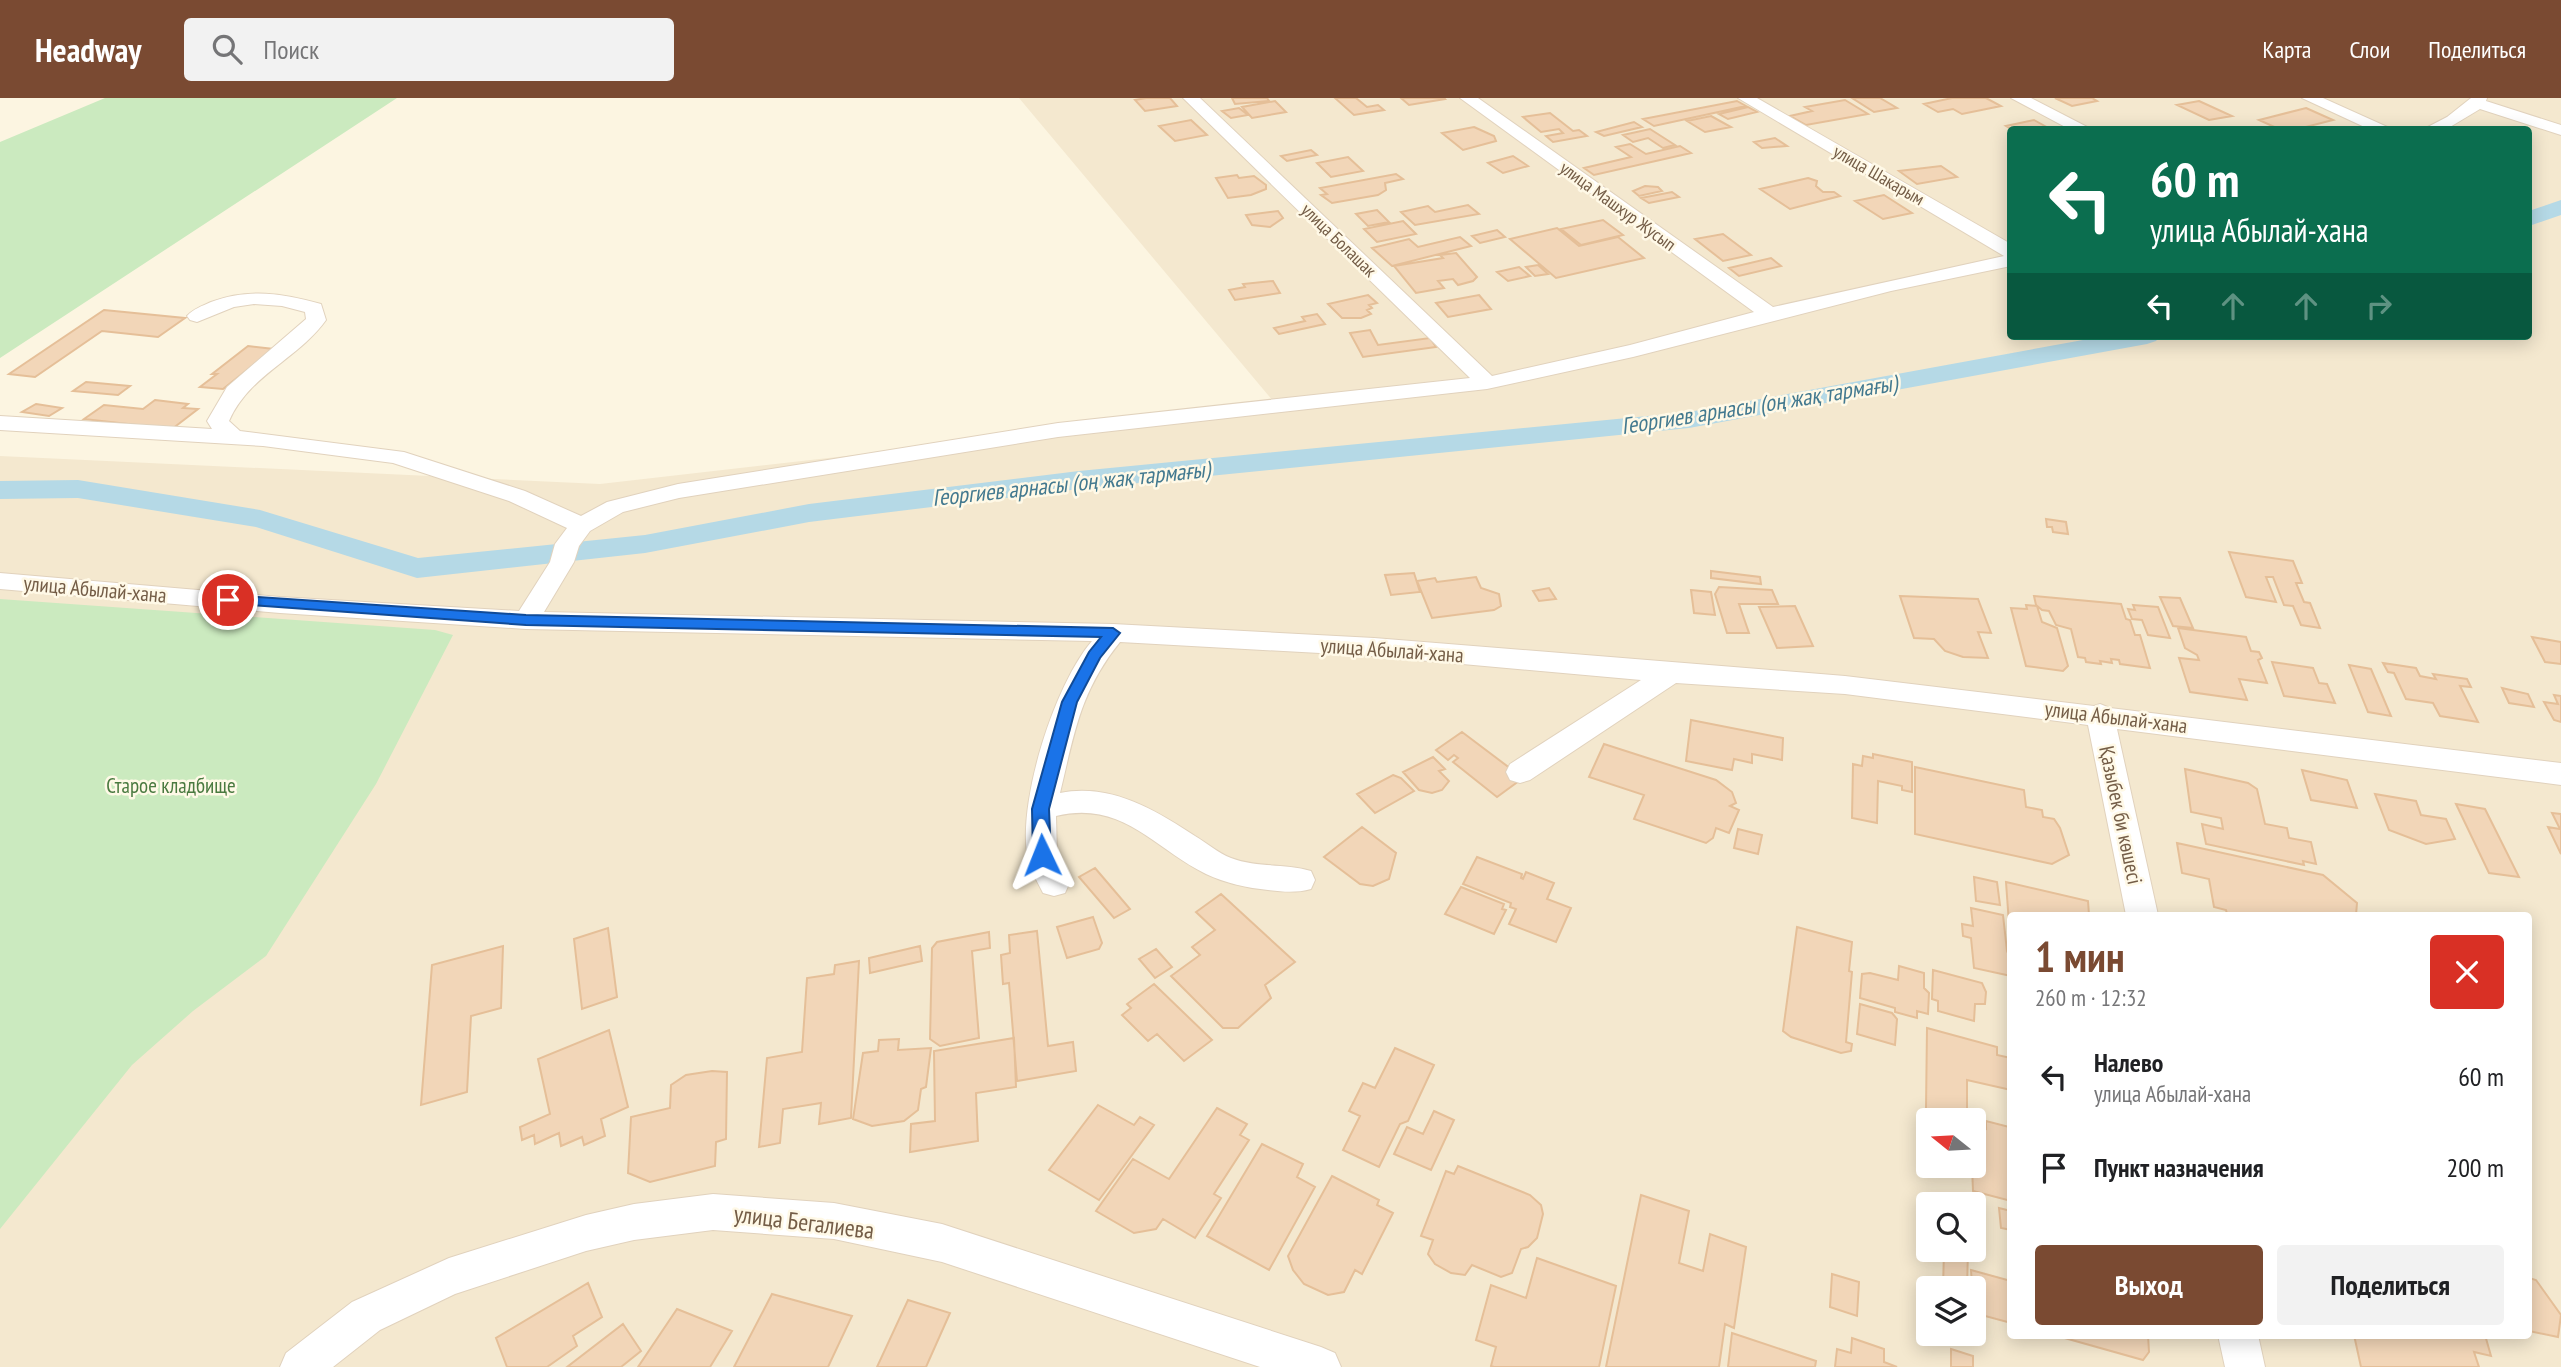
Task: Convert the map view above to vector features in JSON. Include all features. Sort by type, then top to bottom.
[{"type":"street","name":"улица Болашак","points":[[1191,98],[1487,383]]},
{"type":"street","name":"улица Машхур Жусып","points":[[1468,98],[1770,314]]},
{"type":"street","name":"улица Шакарым","points":[[1746,98],[2007,250]]},
{"type":"street","points":[[2019,98],[2077,126]]},
{"type":"street","points":[[2310,98],[2376,126]]},
{"type":"street","points":[[2439,126],[2453,120],[2478,100],[2561,130]]},
{"type":"street","points":[[526,620],[571,544],[615,507],[678,491],[1045,432],[1487,383],[1633,351],[1770,314],[2007,261]]},
{"type":"street","points":[[197,316],[221,304],[257,296],[279,297],[314,308],[316,320],[305,332],[249,379],[222,406],[218,421],[223,430],[234,437]]},
{"type":"street","points":[[0,423],[263,439],[396,457],[517,496],[571,544]]},
{"type":"street","name":"улица Абылай-хана","points":[[0,581],[280,605],[526,620],[1113,633],[1374,647],[1845,685],[2561,774]]},
{"type":"street","points":[[1054,884],[1042,855],[1041,809],[1069,702],[1094,656],[1113,633]]},
{"type":"street","points":[[1520,772],[1671,673]]},
{"type":"street","name":"Қазыбек би көшесі","points":[[2100,715],[2142,912]]},
{"type":"street","points":[[1041,809],[1064,802],[1089,800],[1137,813],[1220,867],[1265,878],[1300,880]]},
{"type":"street","name":"улица Бегалиева","points":[[300,1367],[366,1316],[449,1277],[586,1233],[634,1222],[713,1212],[834,1221],[942,1243],[1321,1367]]},
{"type":"street","points":[[2239,1339],[2245,1367]]},
{"type":"shaded area","points":[[1019,98],[2561,98],[2561,1367],[0,1367],[0,456],[600,484],[1278,407]]},
{"type":"green space","points":[[105,98],[397,98],[0,358],[0,142]]},
{"type":"green space","name":"Старое кладбище","points":[[0,599],[435,630],[453,635],[376,784],[266,956],[193,1011],[132,1065],[0,1229]]},
{"type":"building","points":[[1170,98],[1177,106],[1145,111],[1135,100]]},
{"type":"building","points":[[1232,98],[1267,98],[1269,101],[1235,104]]},
{"type":"building","points":[[1335,98],[1356,98],[1367,107],[1378,105],[1384,110],[1354,115]]},
{"type":"building","points":[[1401,98],[1444,98],[1445,99],[1409,105]]},
{"type":"building","points":[[1852,98],[1880,98],[1897,108],[1874,112]]},
{"type":"building","points":[[1952,98],[1986,98],[2001,106],[1962,114],[1953,109],[1938,112],[1924,104]]},
{"type":"building","points":[[2055,98],[2092,98],[2097,101],[2072,106]]},
{"type":"building","points":[[1845,100],[1868,114],[1806,125],[1790,116],[1812,111],[1805,107]]},
{"type":"building","points":[[1275,101],[1286,112],[1252,118],[1242,107]]},
{"type":"building","points":[[1737,101],[1746,106],[1654,126],[1643,119]]},
{"type":"building","points":[[2199,101],[2232,116],[2209,120],[2177,105]]},
{"type":"building","points":[[1748,107],[1757,112],[1728,119],[1719,114]]},
{"type":"building","points":[[1239,108],[1248,115],[1231,118],[1222,111]]},
{"type":"building","points":[[2306,108],[2333,120],[2310,126],[2272,126],[2259,120]]},
{"type":"building","points":[[1550,113],[1573,131],[1579,130],[1587,136],[1553,142],[1546,136],[1563,133],[1559,129],[1541,132],[1523,117]]},
{"type":"building","points":[[1711,116],[1731,127],[1705,132],[1687,121]]},
{"type":"building","points":[[1191,120],[1207,135],[1175,141],[1159,126]]},
{"type":"building","points":[[2034,120],[2045,126],[2007,127]]},
{"type":"building","points":[[1634,122],[1642,127],[1604,136],[1596,132]]},
{"type":"building","points":[[1474,127],[1494,136],[1496,141],[1463,150],[1442,133]]},
{"type":"building","points":[[1650,129],[1675,145],[1663,148],[1648,138],[1633,142],[1623,135]]},
{"type":"building","points":[[1775,138],[1787,146],[1762,148],[1754,142]]},
{"type":"building","points":[[1630,144],[1646,154],[1680,146],[1691,153],[1594,175],[1584,168],[1631,157],[1616,147]]},
{"type":"building","points":[[1311,150],[1317,155],[1287,161],[1281,156]]},
{"type":"building","points":[[1513,156],[1528,166],[1503,173],[1488,163]]},
{"type":"building","points":[[1348,157],[1363,171],[1331,177],[1317,163]]},
{"type":"building","points":[[1941,166],[1957,177],[1917,184],[1899,171]]},
{"type":"building","points":[[1396,174],[1403,179],[1385,183],[1386,190],[1378,195],[1332,203],[1321,195],[1327,194],[1320,188]]},
{"type":"building","points":[[1237,175],[1239,178],[1254,176],[1266,185],[1266,189],[1251,195],[1228,198],[1216,178]]},
{"type":"building","points":[[1808,178],[1817,181],[1816,186],[1823,192],[1834,192],[1840,196],[1790,209],[1760,189]]},
{"type":"building","points":[[1645,186],[1658,187],[1662,191],[1639,196],[1633,191]]},
{"type":"building","points":[[1672,192],[1679,197],[1649,203],[1641,198]]},
{"type":"building","points":[[1884,195],[1912,213],[1883,219],[1855,201]]},
{"type":"building","points":[[1468,205],[1479,214],[1415,225],[1401,212],[1428,206],[1435,212]]},
{"type":"building","points":[[1377,210],[1389,222],[1368,226],[1356,214]]},
{"type":"building","points":[[1278,211],[1283,218],[1270,227],[1252,225],[1246,215]]},
{"type":"building","points":[[1603,220],[1623,235],[1581,245],[1561,229]]},
{"type":"building","points":[[1403,221],[1416,234],[1377,242],[1364,229]]},
{"type":"building","points":[[1557,228],[1579,246],[1618,237],[1644,258],[1556,278],[1510,239]]},
{"type":"building","points":[[1497,230],[1505,237],[1480,243],[1472,236]]},
{"type":"building","points":[[1723,234],[1751,255],[1723,261],[1695,239]]},
{"type":"building","points":[[1460,237],[1471,246],[1392,266],[1372,248],[1409,239],[1418,247]]},
{"type":"building","points":[[1456,253],[1477,277],[1473,281],[1458,285],[1453,279],[1438,281],[1444,288],[1416,293],[1394,266],[1443,258],[1440,255]]},
{"type":"building","points":[[1771,258],[1781,266],[1739,276],[1729,268]]},
{"type":"building","points":[[1538,265],[1548,274],[1535,276],[1526,267]]},
{"type":"building","points":[[1519,267],[1530,276],[1508,281],[1497,272]]},
{"type":"building","points":[[1273,281],[1280,293],[1235,300],[1229,290],[1245,287],[1243,284]]},
{"type":"building","points":[[1368,295],[1377,303],[1369,305],[1372,308],[1367,310],[1371,314],[1361,318],[1342,318],[1328,304]]},
{"type":"building","points":[[1479,295],[1491,309],[1448,317],[1436,303]]},
{"type":"building","points":[[104,310],[185,318],[158,337],[102,331],[35,377],[9,374]]},
{"type":"building","points":[[1317,314],[1325,324],[1279,334],[1274,328],[1305,321],[1302,317]]},
{"type":"building","points":[[1370,330],[1378,345],[1430,338],[1436,347],[1363,357],[1350,333]]},
{"type":"building","points":[[248,346],[274,349],[223,389],[200,387],[217,374],[212,374]]},
{"type":"building","points":[[86,382],[130,386],[118,395],[73,391]]},
{"type":"building","points":[[155,400],[188,404],[183,408],[198,409],[172,429],[84,419],[104,405],[143,409]]},
{"type":"building","points":[[36,404],[62,408],[49,416],[22,412]]},
{"type":"building","points":[[2046,519],[2066,522],[2068,534],[2053,532],[2052,527],[2047,527]]},
{"type":"building","points":[[2229,552],[2293,561],[2302,583],[2296,583],[2304,602],[2310,603],[2320,628],[2301,625],[2293,606],[2284,605],[2273,577],[2266,577],[2276,602],[2246,597]]},
{"type":"building","points":[[1711,571],[1760,577],[1761,584],[1711,578]]},
{"type":"building","points":[[1414,573],[1420,592],[1391,595],[1385,575]]},
{"type":"building","points":[[1476,577],[1481,588],[1499,594],[1501,606],[1494,610],[1432,618],[1417,581],[1435,578],[1437,582]]},
{"type":"building","points":[[1719,587],[1772,590],[1778,604],[1739,604],[1749,633],[1727,633],[1715,594]]},
{"type":"building","points":[[1549,588],[1556,599],[1539,601],[1533,591]]},
{"type":"building","points":[[1691,590],[1711,592],[1715,615],[1694,613]]},
{"type":"building","points":[[1900,596],[1978,599],[1991,633],[1978,632],[1988,658],[1963,657],[1945,651],[1934,639],[1914,638]]},
{"type":"building","points":[[2034,596],[2121,604],[2135,635],[2140,635],[2150,668],[2120,664],[2119,660],[2111,659],[2112,663],[2086,662],[2085,658],[2078,657],[2071,629],[2056,625],[2049,611],[2036,605]]},
{"type":"building","points":[[2160,597],[2180,598],[2193,628],[2173,626]]},
{"type":"building","points":[[2026,605],[2037,606],[2042,622],[2057,628],[2068,666],[2063,671],[2026,666],[2011,608],[2027,609]]},
{"type":"building","points":[[2133,605],[2158,607],[2170,638],[2148,635],[2142,620],[2132,619],[2128,609],[2135,610]]},
{"type":"building","points":[[1795,606],[1813,646],[1777,648],[1759,607]]},
{"type":"building","points":[[2178,628],[2246,637],[2251,651],[2259,652],[2262,658],[2258,660],[2267,683],[2239,679],[2247,700],[2190,692],[2179,658],[2199,660],[2197,655],[2185,648]]},
{"type":"building","points":[[2532,637],[2561,642],[2561,664],[2545,662]]},
{"type":"building","points":[[2272,662],[2313,668],[2319,683],[2327,684],[2335,703],[2284,696]]},
{"type":"building","points":[[2383,663],[2416,668],[2420,676],[2436,679],[2433,674],[2467,679],[2471,687],[2460,686],[2478,722],[2440,716],[2433,703],[2406,699],[2394,673],[2388,672]]},
{"type":"building","points":[[2349,665],[2371,669],[2391,716],[2368,712]]},
{"type":"building","points":[[2502,688],[2528,694],[2534,707],[2509,703]]},
{"type":"building","points":[[2554,695],[2561,696],[2561,722],[2554,720],[2544,702],[2558,704]]},
{"type":"building","points":[[1691,720],[1783,738],[1782,760],[1752,754],[1752,763],[1734,759],[1732,770],[1686,761]]},
{"type":"building","points":[[1462,732],[1523,778],[1497,797],[1453,762],[1458,758],[1454,755],[1448,760],[1436,750]]},
{"type":"building","points":[[1604,744],[1716,780],[1732,792],[1736,803],[1730,806],[1739,810],[1729,833],[1716,828],[1713,838],[1706,843],[1634,819],[1644,795],[1589,777]]},
{"type":"building","points":[[1873,754],[1912,762],[1912,792],[1902,790],[1902,786],[1878,781],[1877,823],[1852,818],[1853,764],[1862,766],[1863,756],[1873,758]]},
{"type":"building","points":[[1433,757],[1445,769],[1439,771],[1449,781],[1442,790],[1432,793],[1419,790],[1403,772]]},
{"type":"building","points":[[1915,767],[2024,790],[2026,807],[2042,810],[2043,817],[2054,819],[2069,855],[2052,864],[1915,834]]},
{"type":"building","points":[[2185,769],[2248,783],[2257,789],[2265,824],[2287,828],[2289,838],[2311,842],[2316,864],[2303,861],[2304,865],[2206,844],[2202,824],[2223,829],[2221,818],[2191,812]]},
{"type":"building","points":[[2302,770],[2347,780],[2357,808],[2311,800]]},
{"type":"building","points":[[1393,775],[1401,778],[1414,791],[1375,813],[1357,794]]},
{"type":"building","points":[[2375,794],[2416,801],[2421,815],[2446,819],[2455,839],[2426,844],[2389,830]]},
{"type":"building","points":[[2456,804],[2485,809],[2519,877],[2489,873]]},
{"type":"building","points":[[2552,813],[2561,814],[2561,854],[2548,827],[2560,829]]},
{"type":"building","points":[[1362,827],[1396,853],[1389,879],[1373,886],[1360,884],[1324,857]]},
{"type":"building","points":[[1738,829],[1762,835],[1758,854],[1734,848]]},
{"type":"building","points":[[2177,843],[2323,875],[2357,903],[2356,912],[2226,912],[2214,907],[2209,879],[2182,873]]},
{"type":"building","points":[[1477,857],[1522,874],[1523,879],[1526,872],[1554,883],[1547,899],[1571,908],[1556,942],[1509,924],[1516,909],[1510,907],[1511,903],[1463,884]]},
{"type":"building","points":[[1095,868],[1130,909],[1114,918],[1079,877]]},
{"type":"building","points":[[1974,877],[1997,882],[2000,905],[1976,901]]},
{"type":"building","points":[[2006,882],[2088,901],[2089,912],[2008,912]]},
{"type":"building","points":[[1461,887],[1504,904],[1502,909],[1506,910],[1494,934],[1445,914]]},
{"type":"building","points":[[1221,894],[1295,962],[1265,985],[1271,998],[1238,1028],[1223,1028],[1171,976],[1200,955],[1192,947],[1215,930],[1196,912]]},
{"type":"building","points":[[1971,908],[2003,915],[2007,975],[1974,968],[1971,938],[1963,936],[1962,924],[1973,926]]},
{"type":"building","points":[[1093,917],[1102,943],[1099,949],[1067,958],[1057,927]]},
{"type":"building","points":[[1797,927],[1852,942],[1846,1042],[1852,1044],[1851,1051],[1841,1053],[1791,1037],[1783,1031]]},
{"type":"building","points":[[608,928],[617,997],[582,1009],[574,939]]},
{"type":"building","points":[[1037,931],[1048,1046],[1073,1042],[1076,1071],[1017,1081],[1009,983],[1003,984],[1001,955],[1010,953],[1009,935]]},
{"type":"building","points":[[989,932],[990,948],[972,951],[979,1038],[940,1046],[930,1039],[932,948],[937,942]]},
{"type":"building","points":[[503,946],[501,1008],[471,1016],[467,1092],[421,1105],[432,965]]},
{"type":"building","points":[[920,946],[922,961],[870,973],[869,958]]},
{"type":"building","points":[[1156,949],[1172,967],[1155,978],[1139,959]]},
{"type":"building","points":[[859,961],[851,1118],[819,1124],[821,1103],[783,1109],[780,1143],[759,1147],[767,1058],[802,1052],[807,978],[834,974],[835,965]]},
{"type":"building","points":[[1899,966],[1924,973],[1924,988],[1929,993],[1928,1014],[1917,1011],[1917,1018],[1895,1012],[1895,1008],[1860,998],[1862,974],[1870,973],[1898,980]]},
{"type":"building","points":[[1933,970],[1982,983],[1986,992],[1985,1004],[1975,1004],[1974,1021],[1938,1011],[1938,1001],[1932,999]]},
{"type":"building","points":[[1154,984],[1212,1040],[1184,1061],[1157,1034],[1148,1041],[1122,1015],[1131,1008],[1127,1004]]},
{"type":"building","points":[[1860,1004],[1892,1013],[1897,1019],[1895,1045],[1857,1034]]},
{"type":"building","points":[[1927,1028],[1997,1047],[1997,1055],[2007,1057],[2007,1089],[1967,1080],[1967,1108],[1926,1108]]},
{"type":"building","points":[[609,1030],[628,1107],[601,1119],[605,1136],[584,1145],[582,1137],[561,1146],[559,1133],[535,1144],[534,1135],[522,1140],[520,1127],[550,1114],[538,1059]]},
{"type":"building","points":[[1014,1038],[1016,1087],[976,1093],[978,1141],[910,1152],[911,1124],[935,1121],[934,1051]]},
{"type":"building","points":[[899,1039],[898,1050],[931,1048],[926,1087],[921,1089],[918,1110],[904,1121],[872,1126],[853,1119],[863,1053],[878,1051],[879,1040]]},
{"type":"building","points":[[1395,1048],[1434,1065],[1408,1121],[1400,1124],[1379,1167],[1343,1150],[1360,1116],[1349,1111],[1363,1083],[1375,1088]]},
{"type":"building","points":[[727,1072],[726,1139],[716,1142],[715,1166],[650,1182],[628,1173],[631,1117],[670,1108],[671,1085],[686,1075]]},
{"type":"building","points":[[1098,1105],[1134,1125],[1140,1117],[1154,1125],[1099,1200],[1049,1170]]},
{"type":"building","points":[[1217,1108],[1247,1124],[1240,1135],[1249,1140],[1214,1194],[1221,1198],[1195,1238],[1163,1219],[1156,1229],[1134,1233],[1096,1211],[1133,1159],[1169,1179]]},
{"type":"building","points":[[1434,1111],[1454,1120],[1431,1170],[1394,1154],[1407,1127],[1423,1134]]},
{"type":"building","points":[[1986,1121],[2007,1126],[2007,1200],[1986,1194],[1986,1192],[1973,1191],[1972,1178],[1986,1178]]},
{"type":"building","points":[[1262,1144],[1303,1164],[1297,1177],[1315,1187],[1269,1270],[1207,1236]]},
{"type":"building","points":[[1458,1166],[1530,1195],[1541,1205],[1543,1214],[1537,1238],[1528,1247],[1521,1249],[1512,1273],[1501,1277],[1472,1265],[1465,1275],[1451,1273],[1435,1264],[1428,1254],[1433,1240],[1421,1236],[1446,1171],[1454,1174]]},
{"type":"building","points":[[1332,1176],[1379,1200],[1377,1205],[1393,1213],[1362,1274],[1355,1270],[1344,1292],[1328,1295],[1304,1284],[1293,1270],[1288,1256]]},
{"type":"building","points":[[1641,1195],[1689,1211],[1679,1263],[1703,1271],[1710,1234],[1746,1247],[1734,1328],[1725,1324],[1719,1367],[1606,1367]]},
{"type":"building","points":[[1999,1208],[2007,1210],[2007,1229],[2001,1228]]},
{"type":"building","points":[[1537,1258],[1616,1286],[1599,1367],[1494,1367],[1491,1366],[1496,1347],[1476,1340],[1491,1285],[1526,1298]]},
{"type":"building","points":[[1944,1262],[1968,1262],[1967,1276],[1943,1276]]},
{"type":"building","points":[[1971,1270],[2007,1280],[2007,1322],[1986,1316],[1986,1276],[1971,1276]]},
{"type":"building","points":[[1832,1274],[1859,1282],[1857,1316],[1830,1307]]},
{"type":"building","points":[[2532,1279],[2536,1280],[2561,1315],[2558,1337],[2532,1332]]},
{"type":"building","points":[[588,1283],[602,1317],[573,1336],[577,1346],[547,1367],[507,1367],[496,1338]]},
{"type":"building","points":[[772,1294],[852,1316],[828,1367],[734,1367]]},
{"type":"building","points":[[908,1300],[950,1313],[926,1367],[877,1367]]},
{"type":"building","points":[[677,1309],[732,1331],[710,1367],[638,1367]]},
{"type":"building","points":[[623,1324],[641,1351],[621,1367],[567,1367]]},
{"type":"building","points":[[1732,1333],[1816,1361],[1815,1367],[1728,1367]]},
{"type":"building","points":[[1852,1338],[1884,1349],[1884,1362],[1897,1367],[1835,1367],[1837,1349],[1851,1353]]},
{"type":"building","points":[[2068,1339],[2148,1339],[2149,1352],[2143,1360]]},
{"type":"building","points":[[2355,1339],[2486,1339],[2491,1356],[2474,1352],[2479,1367],[2361,1367]]},
{"type":"building","points":[[1951,1349],[1973,1356],[1973,1367],[1951,1367]]},
{"type":"waterway","name":"Георгиев арнасы (оң жақ тармағы)","points":[[2532,218],[2561,207]]},
{"type":"waterway","name":"Георгиев арнасы (оң жақ тармағы)","points":[[0,490],[78,489],[260,519],[417,568],[645,544],[809,513],[1079,480],[1689,420],[2125,340]]},
{"type":"route","points":[[228,600],[526,620],[1113,633],[1094,656],[1069,702],[1041,809],[1042,855]]}]
